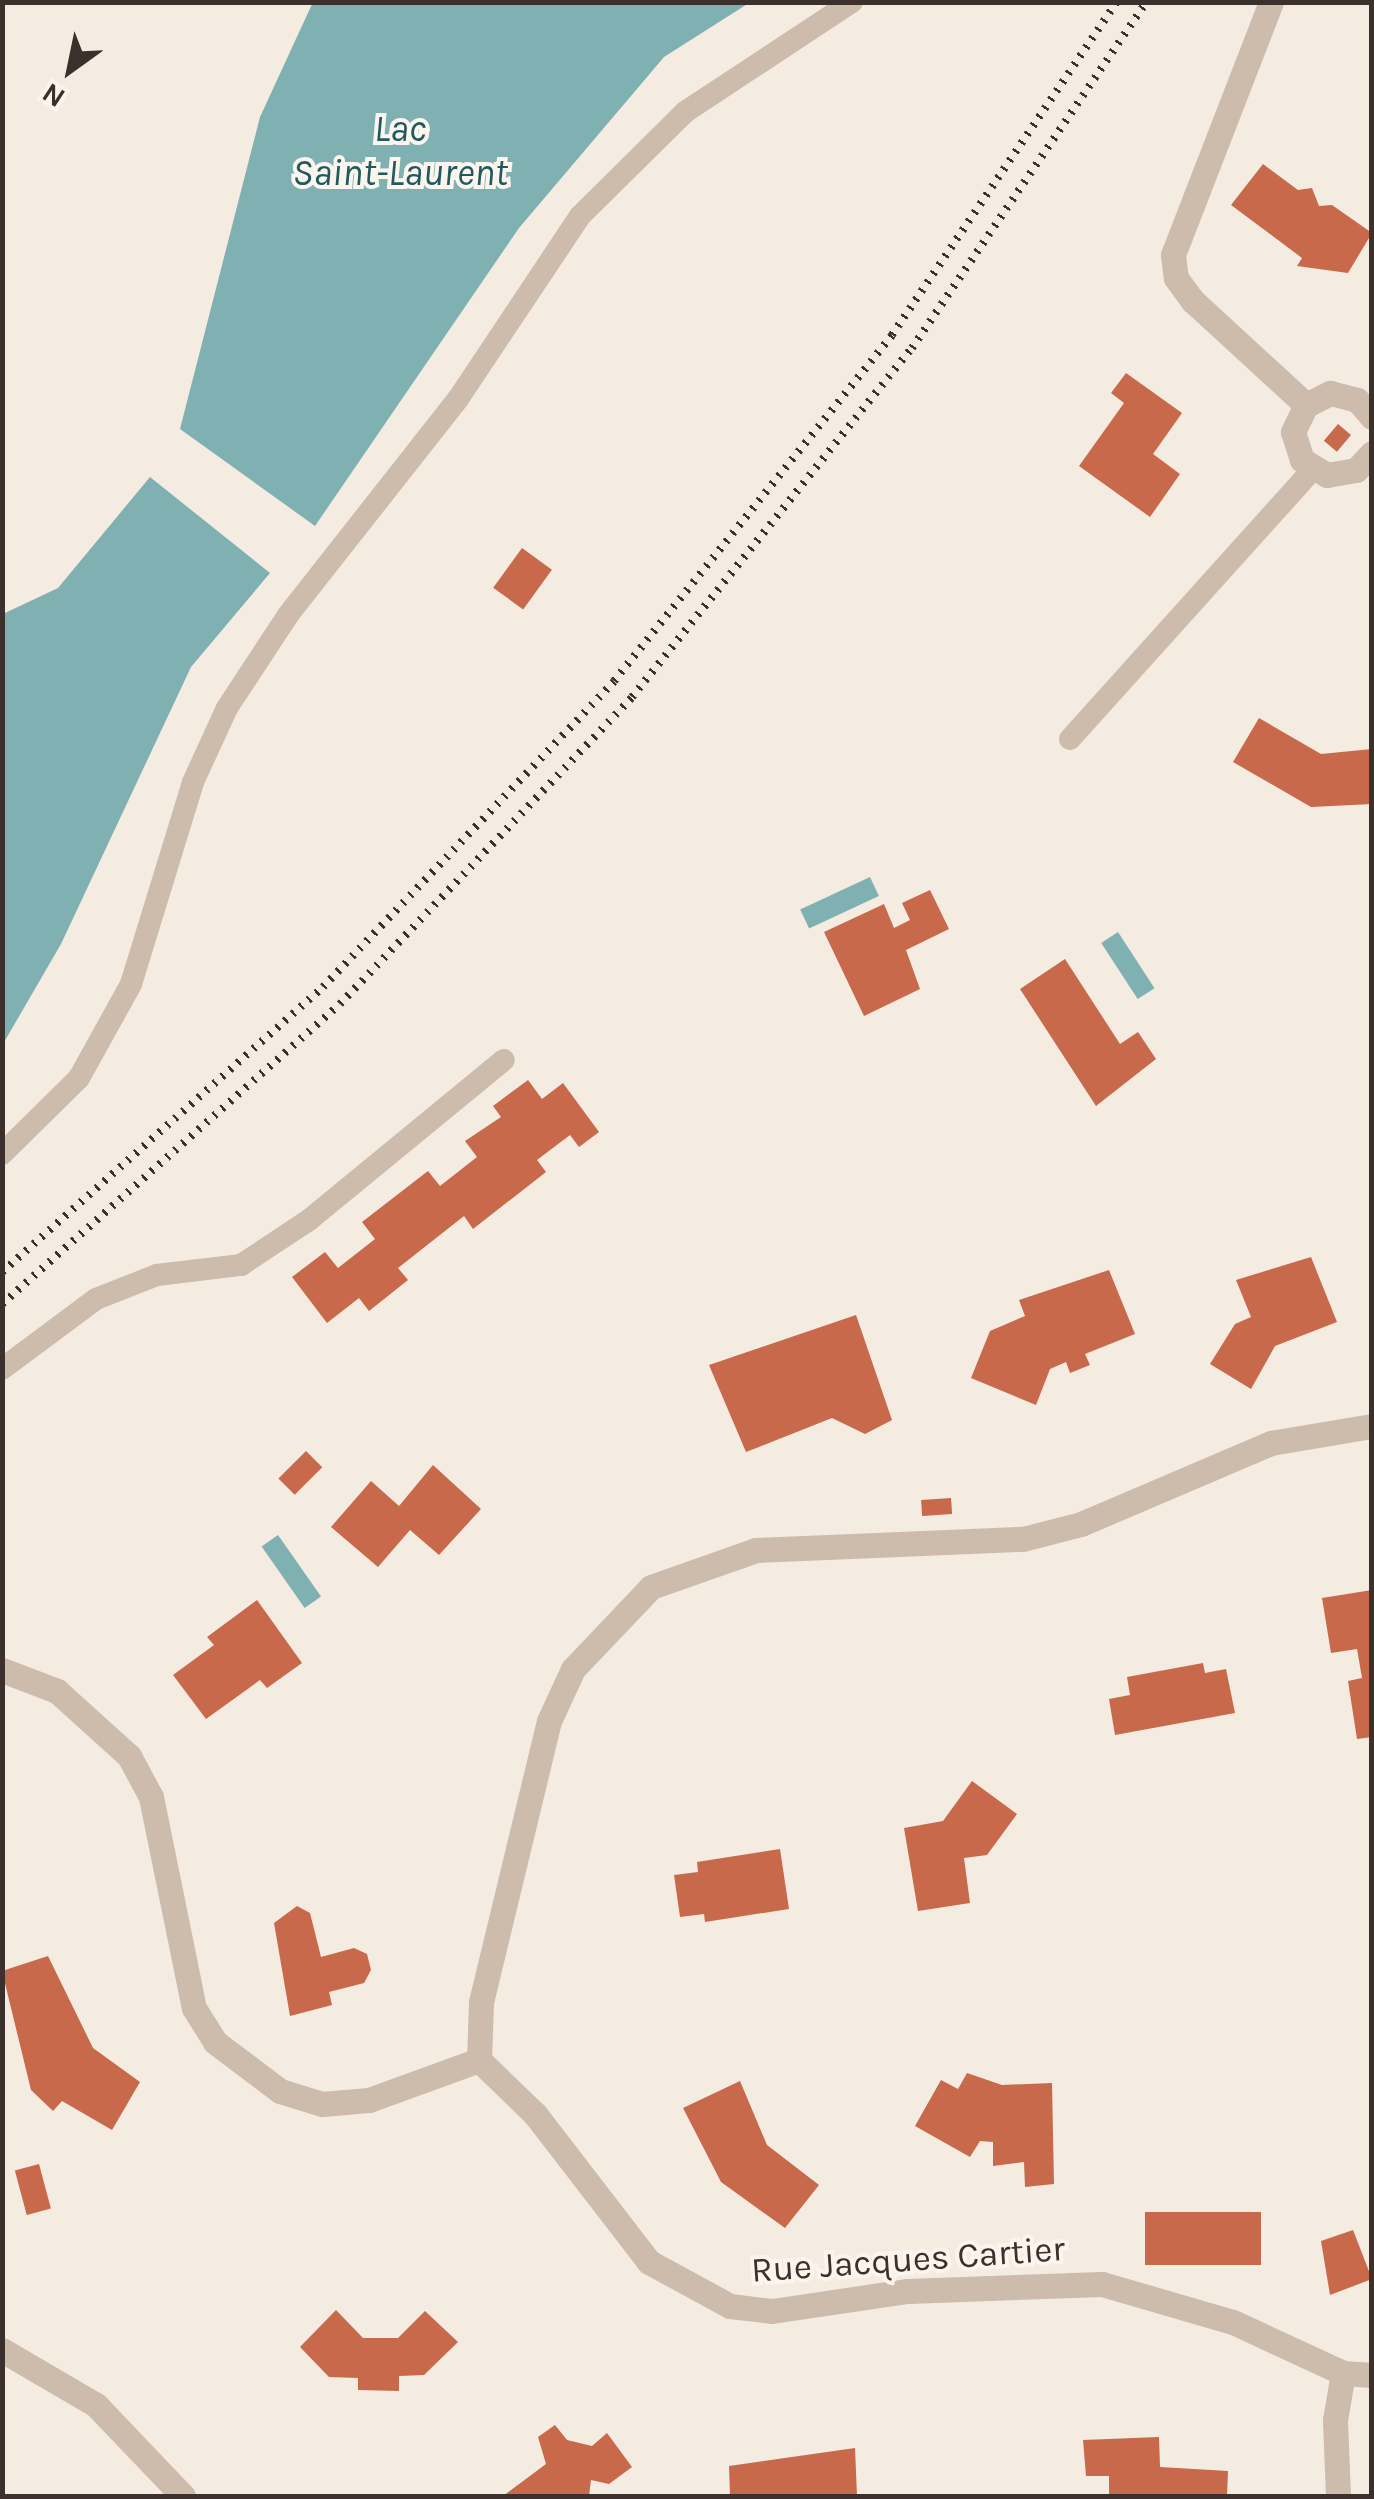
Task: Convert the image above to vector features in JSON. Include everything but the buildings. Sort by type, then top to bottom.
[{"type":"street","points":[[1270,2],[1174,255],[1176,278],[1193,301],[1306,405]]},
{"type":"street","points":[[1370,459],[1342,476],[1312,470],[1293,432],[1306,405],[1344,394],[1372,417]]},
{"type":"street","points":[[2,1670],[58,1690],[130,1756],[151,1797],[194,2008],[246,2071],[322,2104],[420,2087],[479,2060],[481,2002],[549,1721],[574,1669],[650,1586],[756,1550],[1023,1539],[1081,1524],[1271,1443],[1372,1426]]},
{"type":"street","name":"Rue Jacques Cartier","points":[[479,2060],[535,2114],[649,2262],[730,2306],[772,2311],[908,2292],[1102,2284],[1232,2322],[1343,2373],[1372,2375]]},
{"type":"street","points":[[2,2350],[96,2405],[183,2496]]},
{"type":"street","points":[[1338,2496],[1335,2420],[1343,2373]]},
{"type":"lane","points":[[2,1154],[79,1078],[131,984],[193,782],[227,708],[288,615],[458,399],[580,216],[685,112],[852,2]]},
{"type":"lane","points":[[1070,739],[1312,470]]},
{"type":"lane","points":[[2,1369],[96,1298],[157,1275],[240,1265],[309,1220],[504,1060]]},
{"type":"water","name":"Lac Saint-Laurent","points":[[313,2],[749,3],[664,57],[519,228],[315,526],[180,429],[260,117]]},
{"type":"water","points":[[150,477],[270,573],[191,667],[61,944],[3,1044],[3,614],[58,588]]},
{"type":"water","points":[[870,877],[879,896],[809,929],[800,910]]},
{"type":"water","points":[[1118,932],[1154,988],[1138,999],[1101,943]]},
{"type":"water","points":[[278,1535],[321,1596],[305,1608],[262,1546]]},
{"type":"railway","points":[[2,1272],[323,987],[614,681],[892,335],[1117,2]]},
{"type":"railway","points":[[2,1304],[340,1004],[632,697],[912,348],[1146,2]]}]
